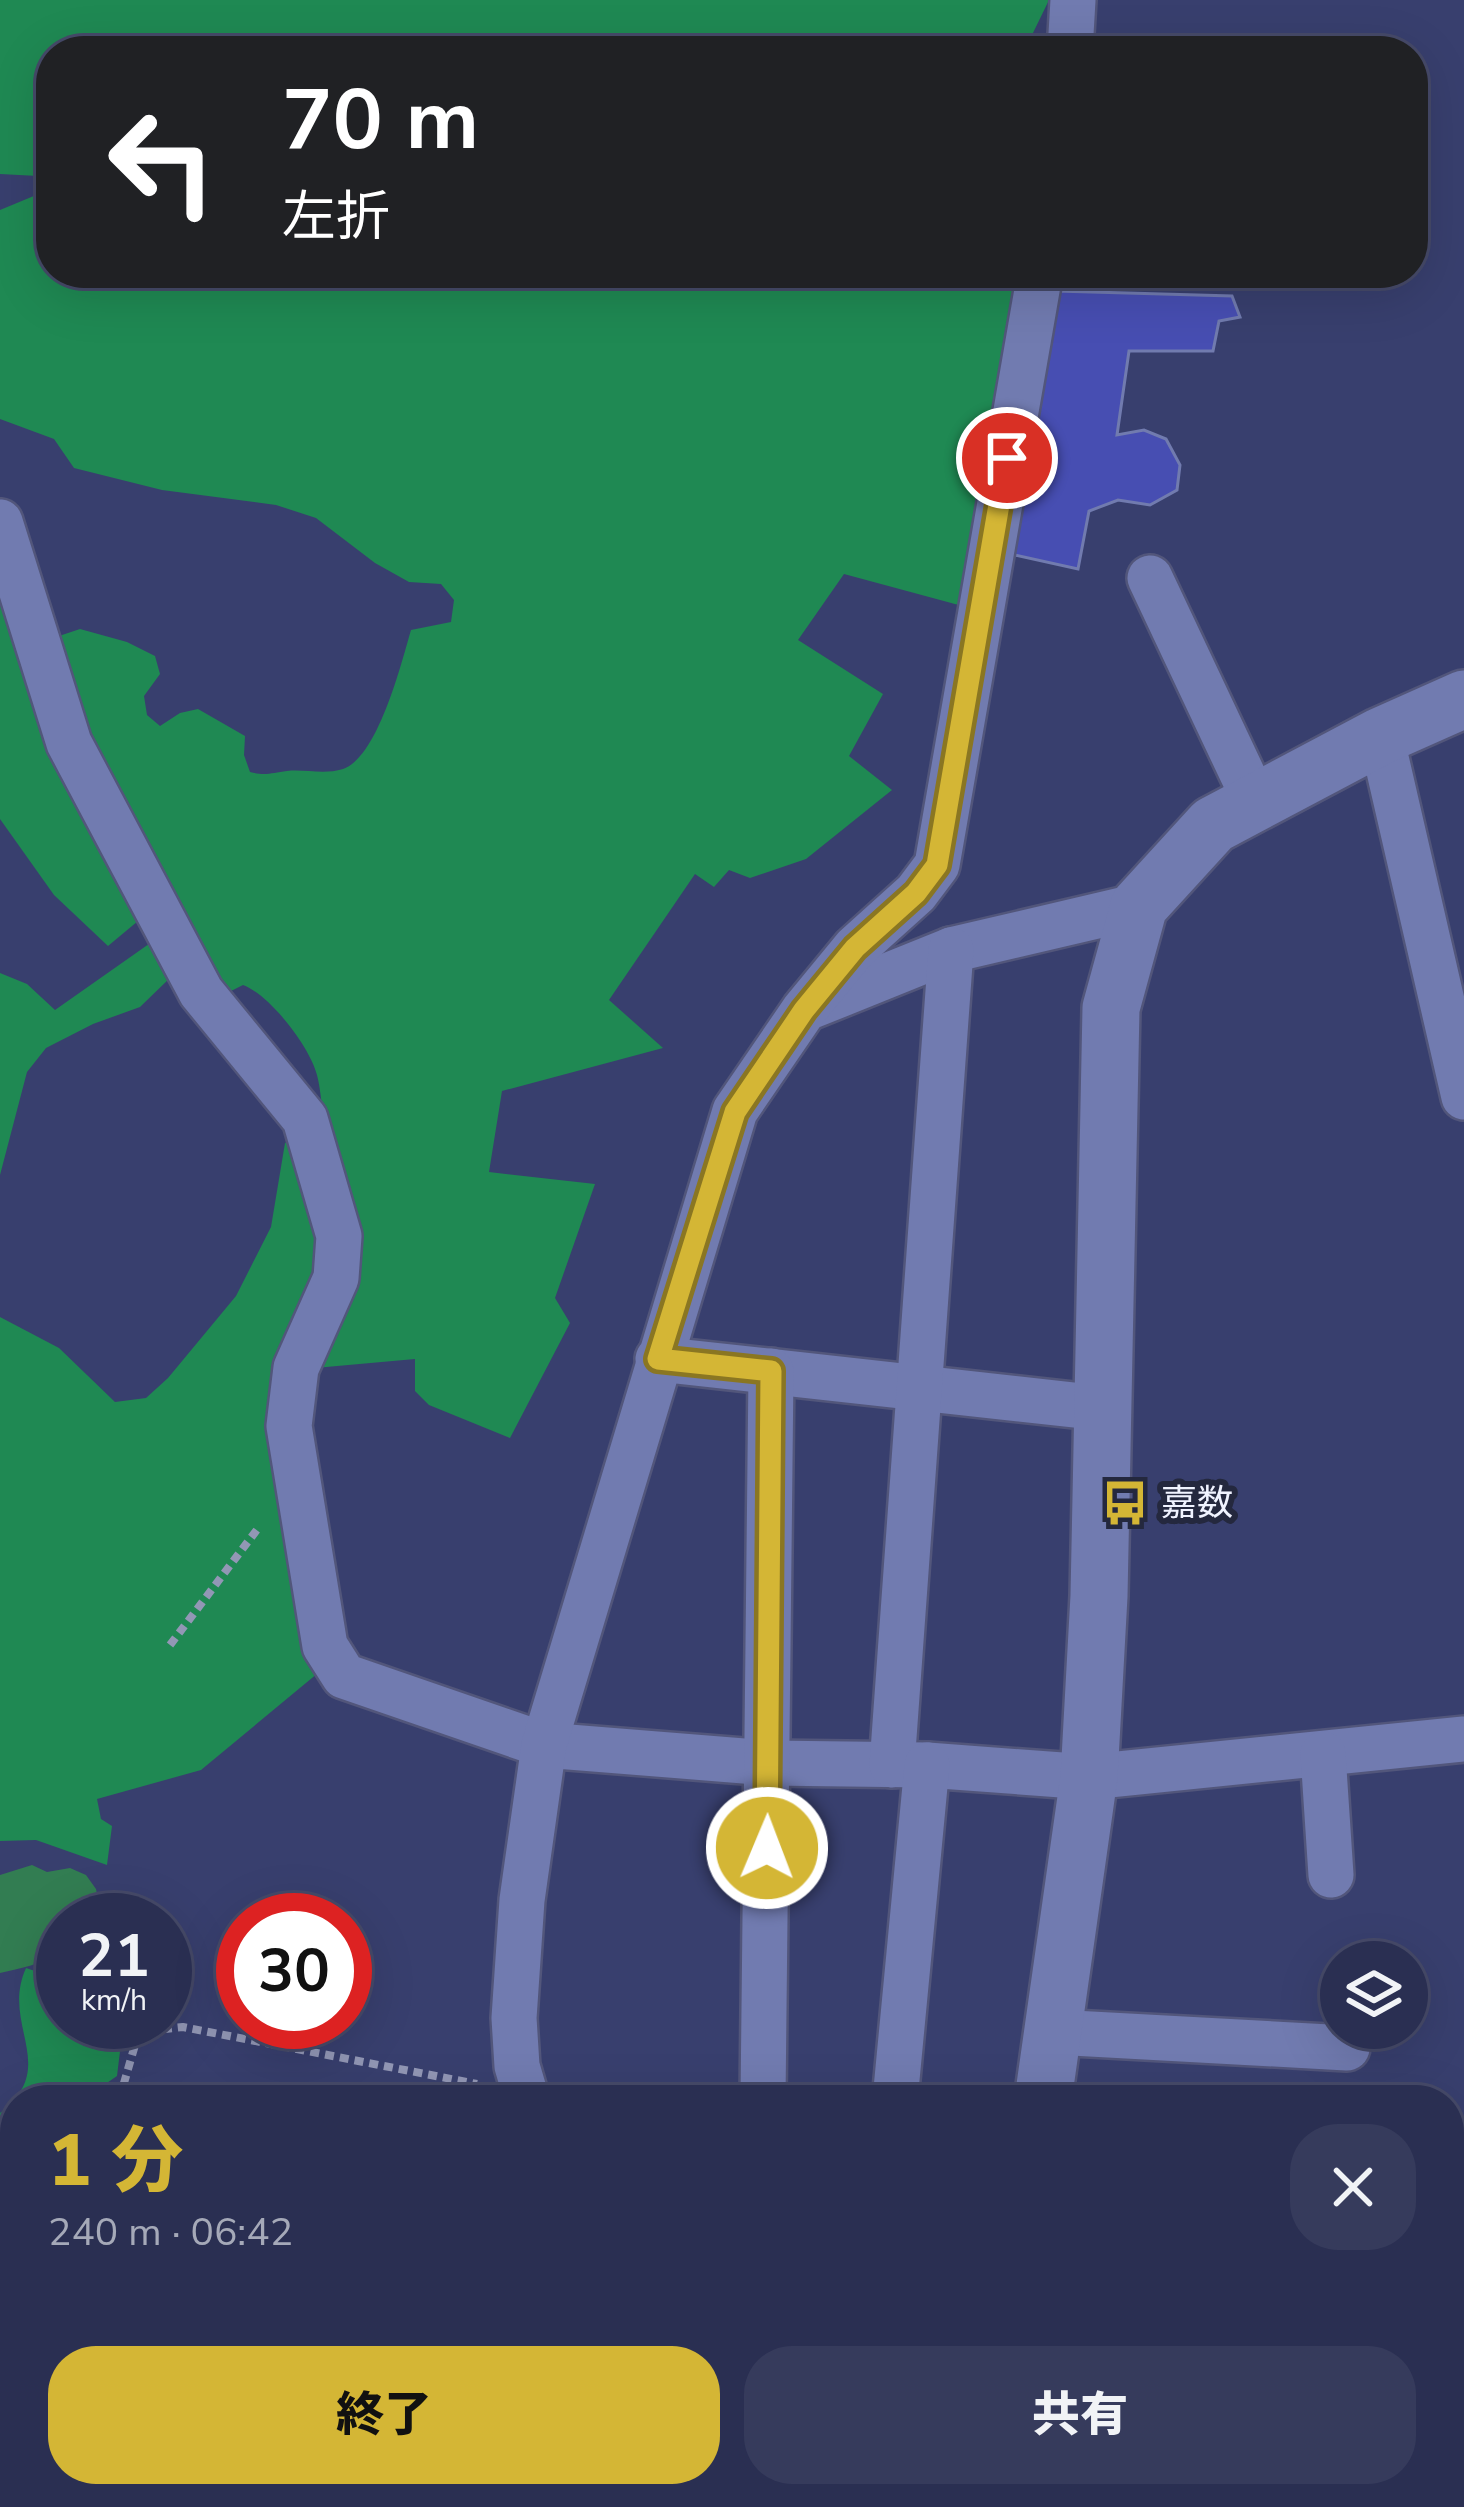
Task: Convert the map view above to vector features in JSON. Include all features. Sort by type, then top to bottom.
[{"type":"street","points":[[1071,36],[1073,0]]},
{"type":"street","points":[[506,2085],[522,1900],[544,1745],[735,1112],[804,1010],[855,948],[916,893],[937,865],[1037,288]]},
{"type":"street","points":[[0,522],[69,743],[202,992],[305,1119],[339,1237],[336,1278],[296,1368],[289,1426],[326,1646],[344,1676],[544,1745],[769,1763],[910,1765],[1089,1777],[1464,1739]]},
{"type":"street","points":[[1150,578],[1256,803]]},
{"type":"street","points":[[1045,2085],[1089,1777],[1099,1596],[1111,1008],[1139,906],[1213,825],[1382,736],[1464,699]]},
{"type":"street","points":[[1382,736],[1464,1097]]},
{"type":"street","points":[[804,1010],[951,950],[1139,906]]},
{"type":"street","points":[[897,2085],[910,1765],[918,1385],[951,950]]},
{"type":"street","points":[[658,1359],[1101,1408]]},
{"type":"street","points":[[763,2085],[771,1371]]},
{"type":"street","points":[[1323,1754],[1330,1875]]},
{"type":"street","points":[[1054,2032],[1320,2047]]},
{"type":"path","points":[[170,1645],[250,1542],[295,1460]]},
{"type":"path","points":[[121,2085],[135,2045],[148,2031],[182,2027],[485,2085]]},
{"type":"green space","points":[[0,0],[1049,0],[1032,36],[36,36],[36,176],[0,174]]},
{"type":"green space","points":[[36,195],[36,288],[1022,288],[966,607],[844,574],[798,640],[883,694],[849,756],[892,790],[806,859],[750,878],[729,870],[714,887],[695,874],[609,1000],[663,1048],[502,1091],[489,1172],[595,1184],[555,1298],[570,1323],[510,1438],[429,1405],[415,1391],[415,1359],[315,1368],[277,1388],[318,1673],[201,1770],[97,1799],[101,1819],[112,1826],[107,1865],[36,1840],[0,1841],[0,1317],[59,1348],[115,1402],[146,1398],[236,1296],[271,1227],[285,1143],[324,1125],[313,1064],[288,1023],[243,985],[223,995],[89,753],[50,639],[80,629],[127,642],[155,656],[160,674],[144,696],[147,715],[160,726],[180,713],[198,709],[245,736],[244,755],[250,772],[329,772],[356,761],[367,747],[386,708],[411,630],[451,622],[454,600],[441,584],[409,582],[375,563],[316,518],[276,505],[162,490],[74,468],[54,439],[0,419],[0,210]]},
{"type":"green space","points":[[0,578],[144,916],[108,946],[54,895],[0,819]]},
{"type":"green space","points":[[156,939],[173,975],[140,1007],[46,1048],[27,1072],[0,1175],[0,973],[27,984],[55,1010]]},
{"type":"green space","points":[[32,1865],[47,1872],[70,1868],[86,1875],[97,1893],[36,1893],[36,1964],[0,1973],[0,1875]]},
{"type":"green space","points":[[26,1968],[36,1971],[36,2049],[120,2049],[117,2076],[104,2085],[23,2085],[28,2062],[20,2009]]},
{"type":"building","points":[[1056,291],[1232,296],[1240,317],[1219,321],[1213,351],[1129,351],[1117,435],[1144,430],[1166,439],[1180,465],[1177,490],[1150,505],[1118,500],[1089,511],[1078,569],[1010,554]]},
{"type":"place","name":"嘉数","points":[[1125,1503]]},
{"type":"route","points":[[767,1848],[771,1371],[658,1359],[735,1112],[804,1010],[855,948],[916,893],[937,865],[1007,458]]}]
